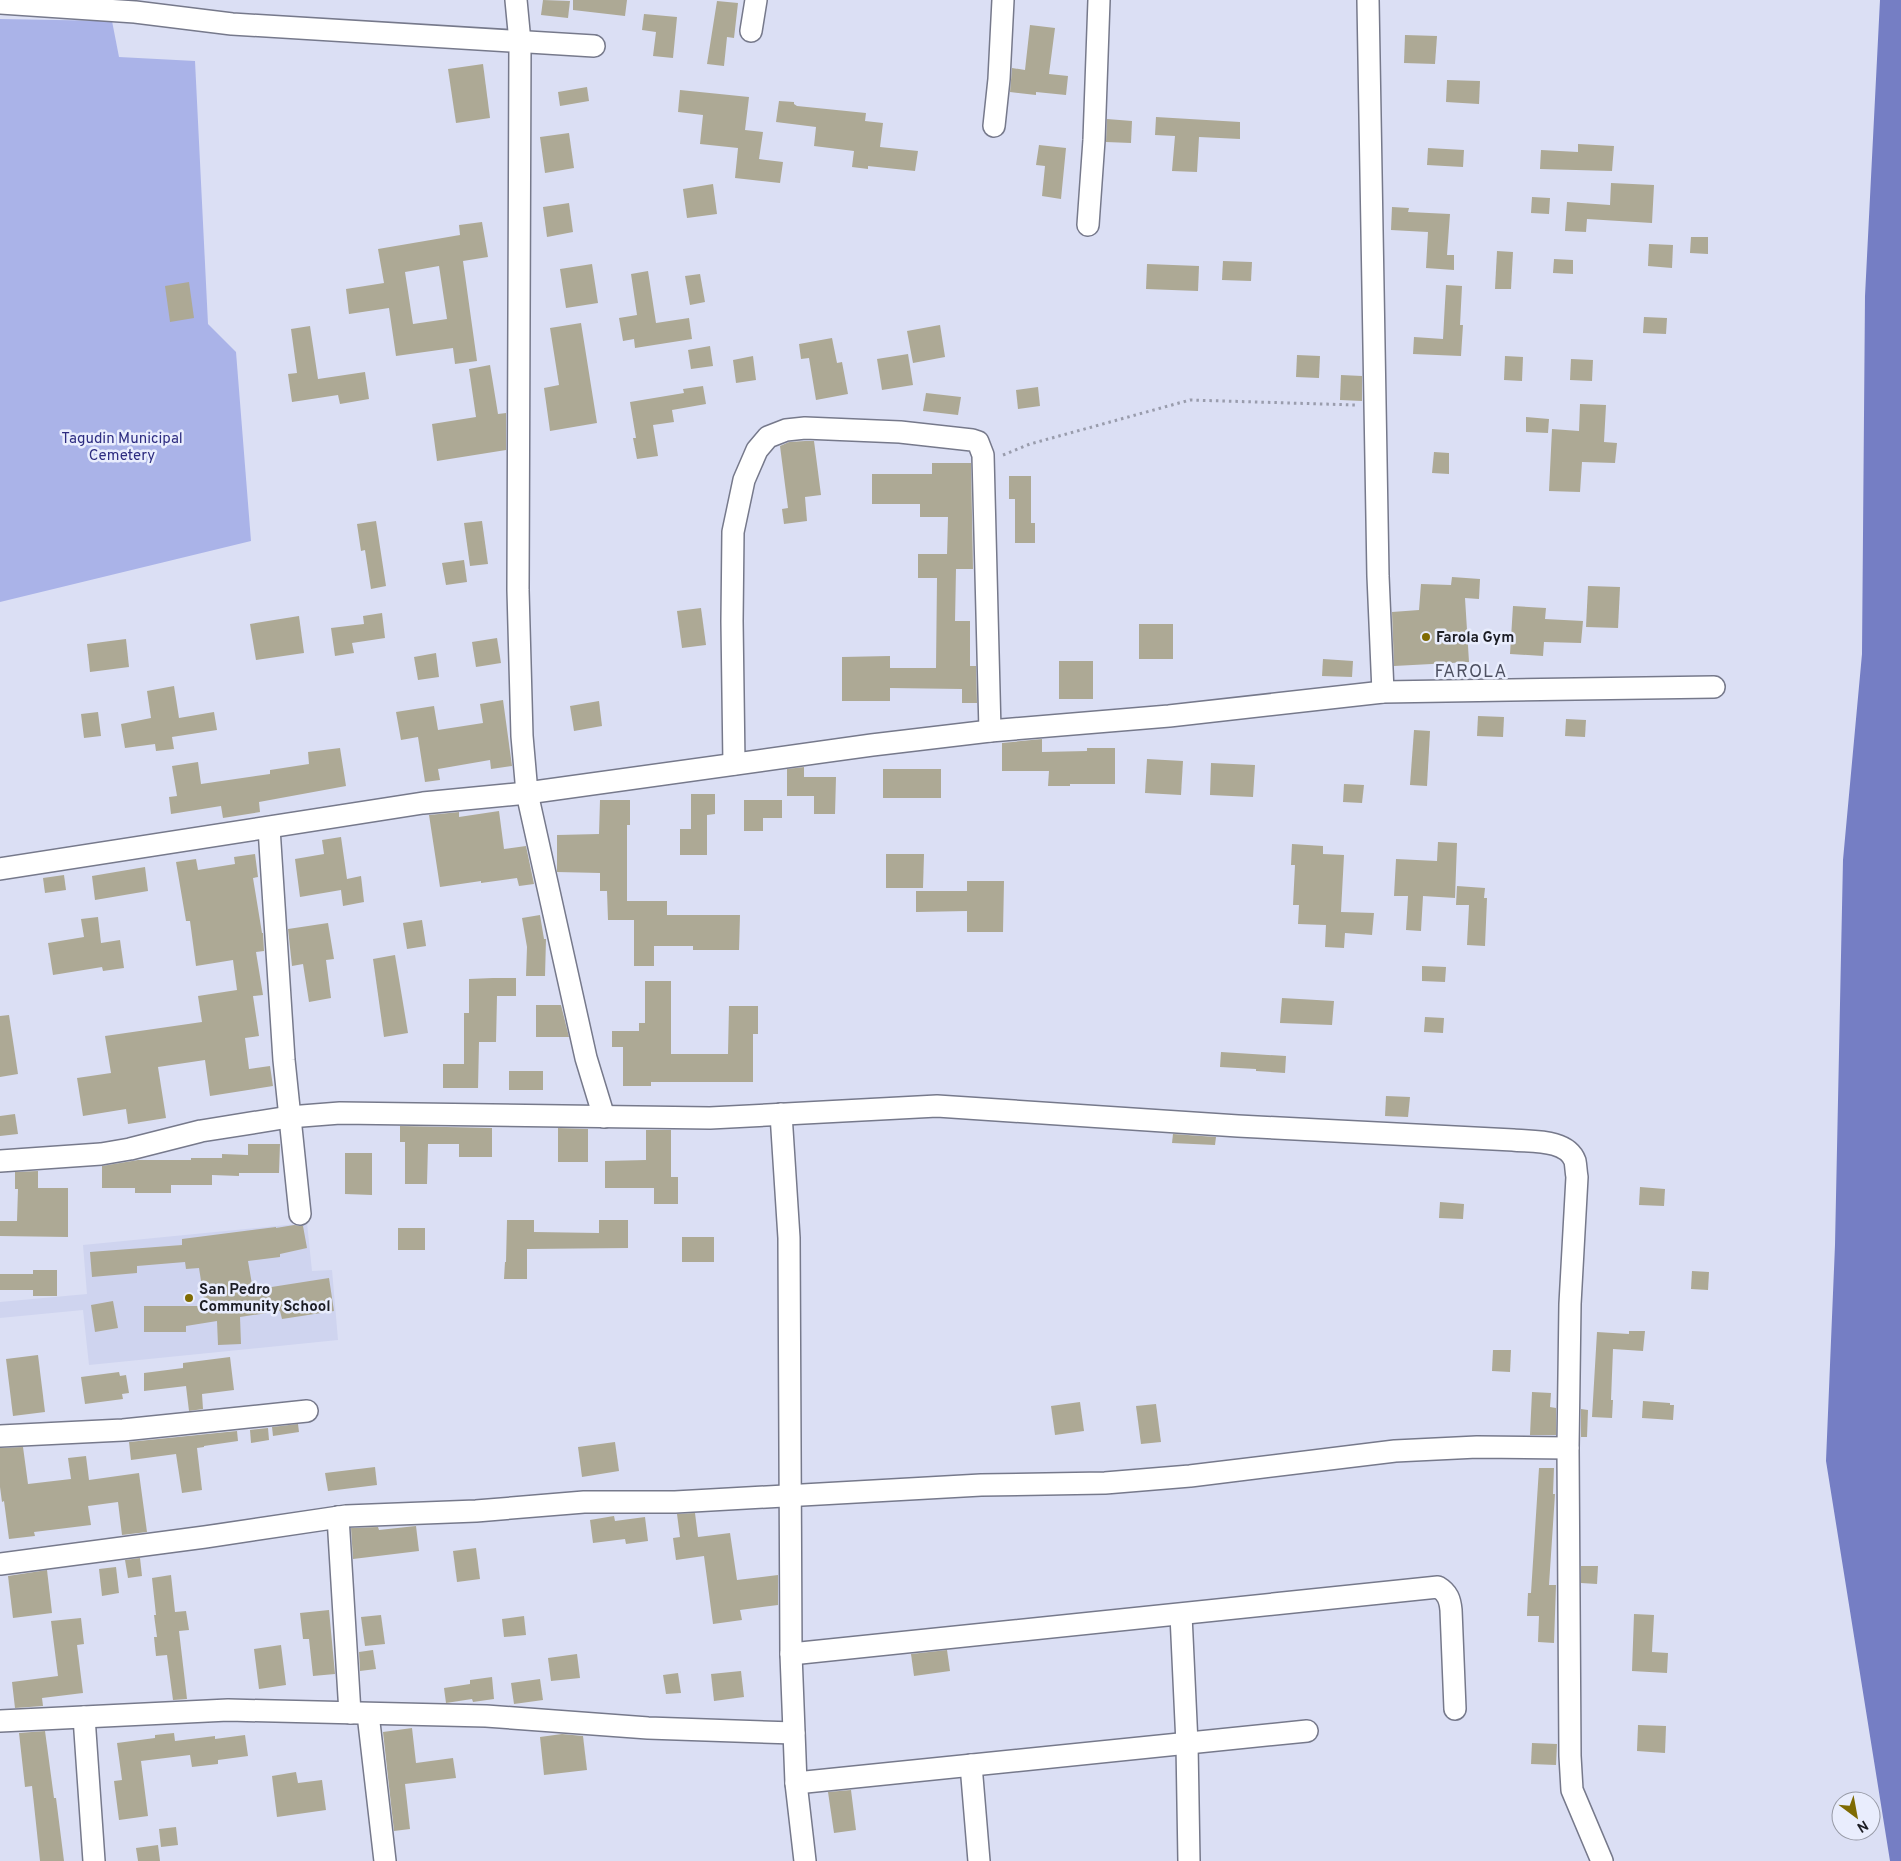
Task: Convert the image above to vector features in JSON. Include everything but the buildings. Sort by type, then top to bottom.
[{"type":"street","points":[[516,0],[520,42],[519,674],[527,793],[586,1058],[604,1117]]},
{"type":"street","points":[[751,31],[756,0]]},
{"type":"street","points":[[994,126],[1004,0]]},
{"type":"street","points":[[1088,225],[1094,140],[1099,0]]},
{"type":"street","points":[[1368,0],[1375,406],[1383,692]]},
{"type":"street","points":[[0,3],[135,6],[232,24],[594,46]]},
{"type":"street","points":[[734,764],[733,532],[744,480],[757,450],[768,438],[786,430],[805,428],[900,432],[978,442],[982,449],[983,462],[990,731]]},
{"type":"street","points":[[0,869],[423,803],[527,793],[990,731],[1170,716],[1383,692],[1714,687]]},
{"type":"street","points":[[269,828],[289,1117],[300,1214]]},
{"type":"street","points":[[0,1162],[101,1154],[201,1132],[289,1117],[340,1113],[710,1118],[937,1106],[1238,1126],[1513,1140],[1558,1145],[1572,1155],[1577,1177],[1570,1304],[1568,1448],[1568,1680],[1572,1790],[1602,1861]]},
{"type":"street","points":[[781,1114],[788,1238],[791,1440],[789,1495],[791,1654],[796,1782],[805,1861]]},
{"type":"street","points":[[0,1436],[123,1430],[307,1411]]},
{"type":"street","points":[[0,1564],[206,1537],[338,1517],[476,1511],[584,1502],[675,1502],[981,1485],[1105,1483],[1190,1476],[1394,1451],[1477,1447],[1568,1448]]},
{"type":"street","points":[[338,1517],[359,1713],[385,1861]]},
{"type":"street","points":[[791,1654],[1438,1587],[1445,1591],[1451,1610],[1455,1709]]},
{"type":"street","points":[[1181,1615],[1187,1744],[1188,1861]]},
{"type":"street","points":[[0,1722],[228,1710],[486,1716],[648,1728],[794,1733]]},
{"type":"street","points":[[84,1717],[94,1861]]},
{"type":"street","points":[[796,1782],[1307,1731]]},
{"type":"street","points":[[971,1765],[979,1861]]},
{"type":"path","points":[[983,462],[1030,444],[1190,400],[1375,406]]},
{"type":"shaded area","points":[[1880,0],[1901,0],[1901,1861],[1890,1861],[1881,1805],[1881,1791],[1879,1791],[1826,1461],[1835,1245],[1843,860],[1862,654],[1865,296]]},
{"type":"shaded area","name":"San Pedro Community School","points":[[307,1223],[312,1271],[332,1270],[338,1340],[89,1365],[83,1310],[0,1318],[0,1302],[87,1294],[83,1245]]},
{"type":"green space","name":"Tagudin Municipal Cemetery","points":[[0,19],[112,21],[119,57],[195,61],[208,324],[236,352],[251,541],[0,602]]},
{"type":"place","name":"Farola Gym","points":[[1426,637]]},
{"type":"place","name":"San Pedro Community School","points":[[189,1298]]},
{"type":"district","name":"FAROLA","points":[[1471,671]]}]
